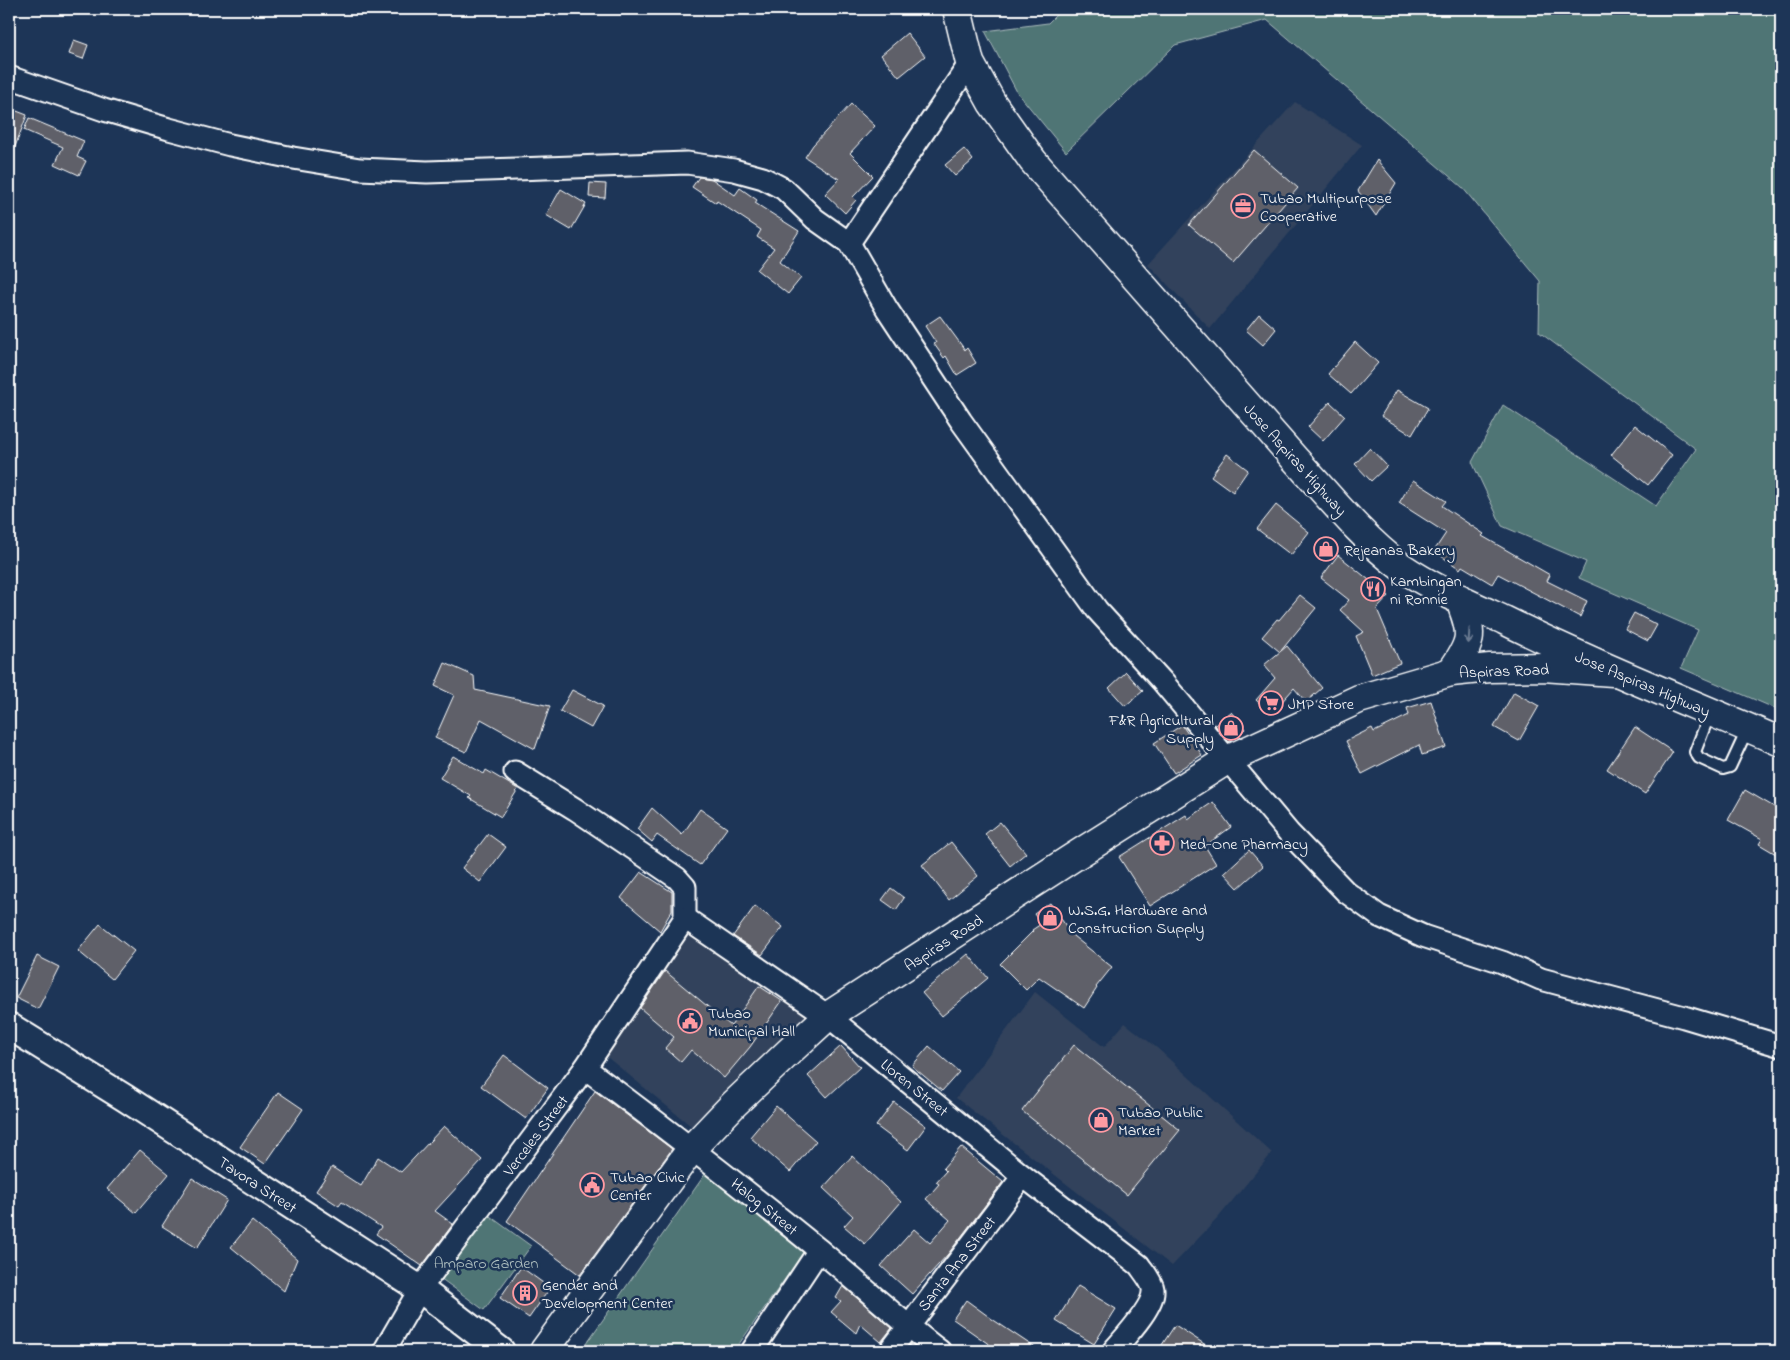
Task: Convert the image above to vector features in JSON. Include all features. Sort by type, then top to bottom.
[{"type":"main road","name":"Jose Aspiras Highway","points":[[957,9],[970,63],[992,103],[1033,161],[1332,499],[1374,543],[1401,566],[1422,580],[1617,673],[1781,742]]},
{"type":"main road","name":"Aspiras Road","points":[[1451,672],[1467,649],[1469,642],[1469,625],[1459,598]]},
{"type":"main road","name":"Aspiras Road","points":[[544,1351],[692,1148],[734,1104],[828,1016],[1227,760],[1359,699],[1451,672],[1490,668],[1543,667],[1617,673]]},
{"type":"street","points":[[849,243],[970,63]]},
{"type":"street","points":[[9,77],[104,110],[177,131],[230,145],[360,170],[427,172],[687,163],[734,170],[763,178],[784,189],[816,219],[849,243],[888,309],[961,421],[1097,610],[1162,681],[1289,833],[1346,892],[1379,916],[1423,936],[1502,962],[1542,979],[1684,1017],[1781,1046]]},
{"type":"street","points":[[515,772],[575,809],[677,878],[684,887],[685,918]]},
{"type":"street","name":"Lloren Street","points":[[685,918],[828,1016],[1023,1176],[1139,1265],[1153,1289],[1152,1298],[1148,1307],[1113,1351]]},
{"type":"street","name":"Verceles Street","points":[[384,1351],[420,1290],[585,1068],[685,918]]},
{"type":"street","name":"Tavora Street","points":[[9,1026],[125,1098],[420,1290],[501,1351]]},
{"type":"street","name":"Halog Street","points":[[585,1068],[692,1148],[819,1250],[907,1326],[940,1351]]},
{"type":"street","name":"Santa Ana Street","points":[[890,1351],[907,1326],[1023,1176]]},
{"type":"street","points":[[752,1351],[819,1250]]},
{"type":"lane","points":[[1711,712],[1695,752],[1699,758],[1723,769],[1730,766],[1748,727]]},
{"type":"shaded area","points":[[1295,102],[1362,145],[1210,329],[1148,264]]},
{"type":"shaded area","points":[[688,926],[808,1014],[691,1126],[602,1053]]},
{"type":"shaded area","points":[[1035,992],[1104,1047],[1125,1023],[1157,1048],[1272,1153],[1218,1218],[1172,1266],[956,1098]]},
{"type":"green space","points":[[1062,9],[1781,9],[1781,711],[1681,668],[1698,630],[1579,578],[1586,562],[1502,526],[1472,462],[1503,405],[1656,506],[1696,449],[1539,332],[1540,281],[1462,187],[1267,20],[1175,45],[1066,152],[1017,92],[985,31],[1048,23]]},
{"type":"green space","points":[[708,1170],[809,1245],[734,1351],[581,1351]]},
{"type":"green space","name":"Amparo Garden","points":[[487,1214],[531,1246],[484,1310],[440,1278]]},
{"type":"building","points":[[907,33],[925,56],[899,77],[881,55]]},
{"type":"building","points":[[74,40],[88,45],[83,59],[69,54]]},
{"type":"building","points":[[851,104],[875,126],[850,153],[873,176],[853,197],[856,200],[845,213],[825,194],[839,179],[805,157],[813,145]]},
{"type":"building","points":[[9,108],[27,115],[10,160],[9,159]]},
{"type":"building","points":[[29,118],[84,141],[77,157],[86,161],[79,175],[55,164],[63,147],[24,130]]},
{"type":"building","points":[[964,149],[973,160],[955,176],[945,165]]},
{"type":"building","name":"Tubao Multipurpose Cooperative","points":[[1254,150],[1298,188],[1233,263],[1189,225]]},
{"type":"building","points":[[1377,160],[1396,183],[1376,216],[1358,191]]},
{"type":"building","points":[[699,177],[712,179],[735,195],[740,188],[757,200],[755,203],[799,231],[780,261],[801,278],[788,294],[757,270],[774,248],[757,237],[761,230],[692,187]]},
{"type":"building","points":[[590,183],[606,184],[605,198],[589,197]]},
{"type":"building","points":[[561,189],[586,204],[571,230],[546,215]]},
{"type":"building","points":[[1259,314],[1276,329],[1263,345],[1246,330]]},
{"type":"building","points":[[940,316],[965,350],[967,348],[976,363],[957,375],[946,356],[944,358],[934,344],[936,343],[925,326]]},
{"type":"building","points":[[1355,342],[1378,363],[1351,394],[1328,374]]},
{"type":"building","points":[[1397,390],[1428,408],[1412,435],[1381,416]]},
{"type":"building","points":[[1330,402],[1345,416],[1323,441],[1308,427]]},
{"type":"building","points":[[1635,425],[1672,455],[1648,485],[1611,455]]},
{"type":"building","points":[[1370,448],[1387,466],[1371,481],[1355,464]]},
{"type":"building","points":[[1227,454],[1248,470],[1233,492],[1211,476]]},
{"type":"building","points":[[1413,480],[1446,501],[1442,506],[1484,534],[1482,536],[1550,575],[1547,581],[1587,601],[1580,617],[1498,574],[1492,584],[1462,566],[1460,569],[1434,551],[1446,533],[1399,503]]},
{"type":"building","points":[[1276,505],[1309,532],[1291,555],[1257,529]]},
{"type":"building","points":[[1338,555],[1389,596],[1377,609],[1400,663],[1372,675],[1356,636],[1364,632],[1340,610],[1349,600],[1321,578]]},
{"type":"building","points":[[1300,595],[1316,608],[1280,652],[1262,637]]},
{"type":"building","points":[[1634,613],[1657,625],[1648,641],[1625,629]]},
{"type":"building","points":[[1287,646],[1322,688],[1306,702],[1294,688],[1271,714],[1256,700],[1275,678],[1264,665]]},
{"type":"building","points":[[445,663],[474,676],[475,690],[550,706],[535,749],[481,719],[466,752],[435,738],[454,695],[435,686]]},
{"type":"building","points":[[1126,672],[1143,691],[1125,706],[1109,688]]},
{"type":"building","points":[[572,690],[603,706],[591,728],[560,711]]},
{"type":"building","points":[[1514,692],[1539,706],[1519,741],[1494,727]]},
{"type":"building","points":[[1431,701],[1446,747],[1422,755],[1419,745],[1362,774],[1346,741],[1372,728],[1374,732],[1409,715],[1407,708]]},
{"type":"building","points":[[1231,712],[1245,729],[1229,742],[1215,725]]},
{"type":"building","points":[[1182,725],[1202,755],[1174,773],[1154,743]]},
{"type":"building","points":[[1635,727],[1673,752],[1645,794],[1607,769]]},
{"type":"building","points":[[453,756],[484,774],[486,770],[518,789],[501,817],[469,798],[471,796],[440,778]]},
{"type":"building","points":[[1745,790],[1781,811],[1781,857],[1759,844],[1762,839],[1728,820]]},
{"type":"building","points":[[1213,802],[1231,827],[1205,846],[1216,864],[1150,906],[1119,857],[1186,815],[1188,819]]},
{"type":"building","points":[[652,808],[682,835],[700,809],[727,828],[700,865],[657,835],[652,842],[637,829]]},
{"type":"building","points":[[1000,822],[1026,853],[1010,866],[985,834]]},
{"type":"building","points":[[488,834],[506,847],[480,882],[462,868]]},
{"type":"building","points":[[951,842],[978,876],[949,900],[922,865]]},
{"type":"building","points":[[1249,850],[1263,866],[1238,888],[1224,873]]},
{"type":"building","points":[[641,872],[672,892],[672,910],[660,931],[621,898]]},
{"type":"building","points":[[891,888],[904,898],[896,910],[882,900]]},
{"type":"building","points":[[1050,903],[1073,936],[1112,967],[1096,987],[1084,1008],[1039,977],[1026,990],[1000,964],[1032,930],[1041,924],[1034,914]]},
{"type":"building","points":[[755,906],[783,927],[762,955],[733,936]]},
{"type":"building","points":[[100,924],[134,951],[112,979],[78,951]]},
{"type":"building","points":[[968,954],[988,978],[942,1016],[922,993]]},
{"type":"building","points":[[37,956],[59,967],[38,1009],[16,998]]},
{"type":"building","name":"Tubao Municipal Hall","points":[[665,971],[731,1026],[759,986],[782,1001],[750,1047],[724,1078],[691,1050],[681,1062],[665,1048],[674,1037],[640,1008]]},
{"type":"building","name":"Tubao Public Market","points":[[1074,1045],[1180,1130],[1127,1195],[1022,1111]]},
{"type":"building","points":[[841,1046],[860,1067],[827,1097],[808,1076]]},
{"type":"building","points":[[929,1046],[959,1072],[942,1091],[912,1066]]},
{"type":"building","points":[[504,1055],[548,1088],[526,1119],[481,1086]]},
{"type":"building","name":"Tubao Civic Center","points":[[595,1091],[672,1149],[580,1275],[507,1221]]},
{"type":"building","points":[[278,1092],[303,1109],[265,1164],[240,1147]]},
{"type":"building","points":[[894,1102],[926,1126],[908,1150],[876,1126]]},
{"type":"building","points":[[776,1106],[816,1141],[790,1172],[750,1137]]},
{"type":"building","points":[[444,1126],[482,1160],[435,1211],[453,1224],[422,1266],[376,1234],[381,1227],[342,1202],[339,1206],[316,1191],[332,1167],[361,1186],[378,1157],[401,1172]]},
{"type":"building","points":[[961,1147],[1003,1182],[948,1254],[912,1294],[881,1266],[914,1229],[930,1243],[950,1220],[926,1199],[939,1184],[936,1182],[946,1171],[943,1168]]},
{"type":"building","points":[[140,1150],[169,1174],[136,1213],[107,1189]]},
{"type":"building","points":[[852,1156],[901,1202],[865,1244],[844,1226],[853,1216],[823,1188]]},
{"type":"building","points":[[192,1178],[227,1200],[197,1248],[162,1226]]},
{"type":"building","points":[[252,1221],[297,1259],[284,1291],[231,1247]]},
{"type":"building","name":"Gender and Development Center","points":[[521,1267],[550,1288],[529,1318],[500,1298]]},
{"type":"building","points":[[843,1286],[892,1328],[881,1342],[860,1324],[856,1333],[831,1312],[841,1301],[836,1298]]},
{"type":"building","points":[[1078,1286],[1116,1309],[1094,1344],[1056,1321]]},
{"type":"building","points":[[966,1300],[1040,1351],[997,1351],[989,1346],[953,1319]]},
{"type":"building","points":[[1175,1325],[1215,1351],[1158,1351]]},
{"type":"place","name":"Tubao Multipurpose Cooperative","points":[[1243,206]]},
{"type":"place","name":"Rejeanas Bakery","points":[[1326,549]]},
{"type":"place","name":"Kambingan ni Ronnie","points":[[1373,589]]},
{"type":"place","name":"JMP Store","points":[[1271,703]]},
{"type":"place","name":"F&R Agricultural Supply","points":[[1231,728]]},
{"type":"place","name":"Med-One Pharmacy","points":[[1162,843]]},
{"type":"place","name":"W.S.G. Hardware and Construction Supply","points":[[1050,918]]},
{"type":"place","name":"Tubao Municipal Hall","points":[[690,1021]]},
{"type":"place","name":"Tubao Public Market","points":[[1101,1120]]},
{"type":"place","name":"Tubao Civic Center","points":[[592,1185]]},
{"type":"place","name":"Gender and Development Center","points":[[525,1293]]}]
